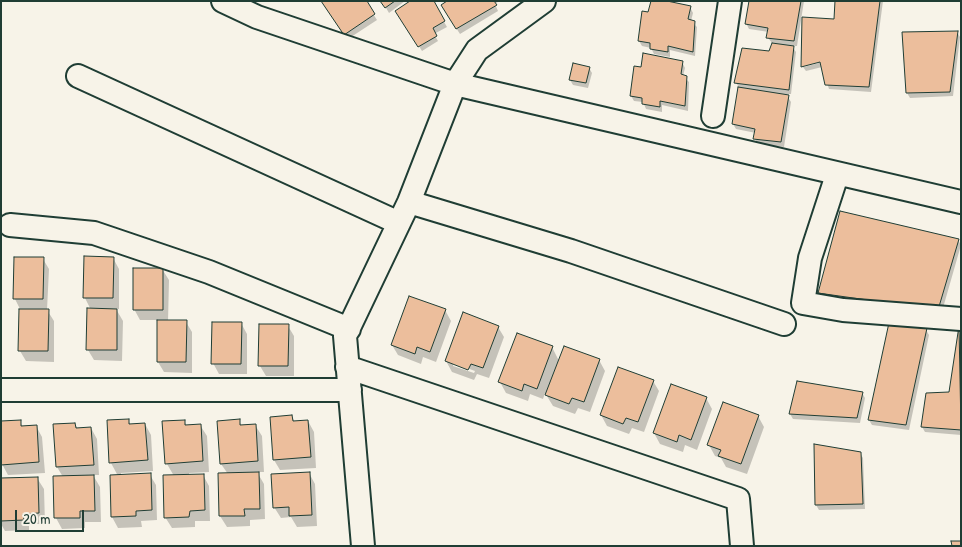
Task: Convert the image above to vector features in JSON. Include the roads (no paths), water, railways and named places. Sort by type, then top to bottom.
[{"type":"street","points":[[224,1],[257,17],[454,84],[836,175],[961,202]]},
{"type":"street","points":[[363,546],[345,336],[409,202],[454,84],[477,50],[544,1]]},
{"type":"street","points":[[713,116],[730,1]]},
{"type":"street","points":[[78,76],[399,224]]},
{"type":"street","points":[[836,175],[810,258],[803,302],[843,310],[961,319]]},
{"type":"street","points":[[409,202],[571,251],[784,324]]},
{"type":"street","points":[[10,225],[94,233],[209,272],[349,328]]},
{"type":"street","points":[[347,367],[738,499],[742,546]]},
{"type":"street","points":[[1,390],[350,390]]}]
